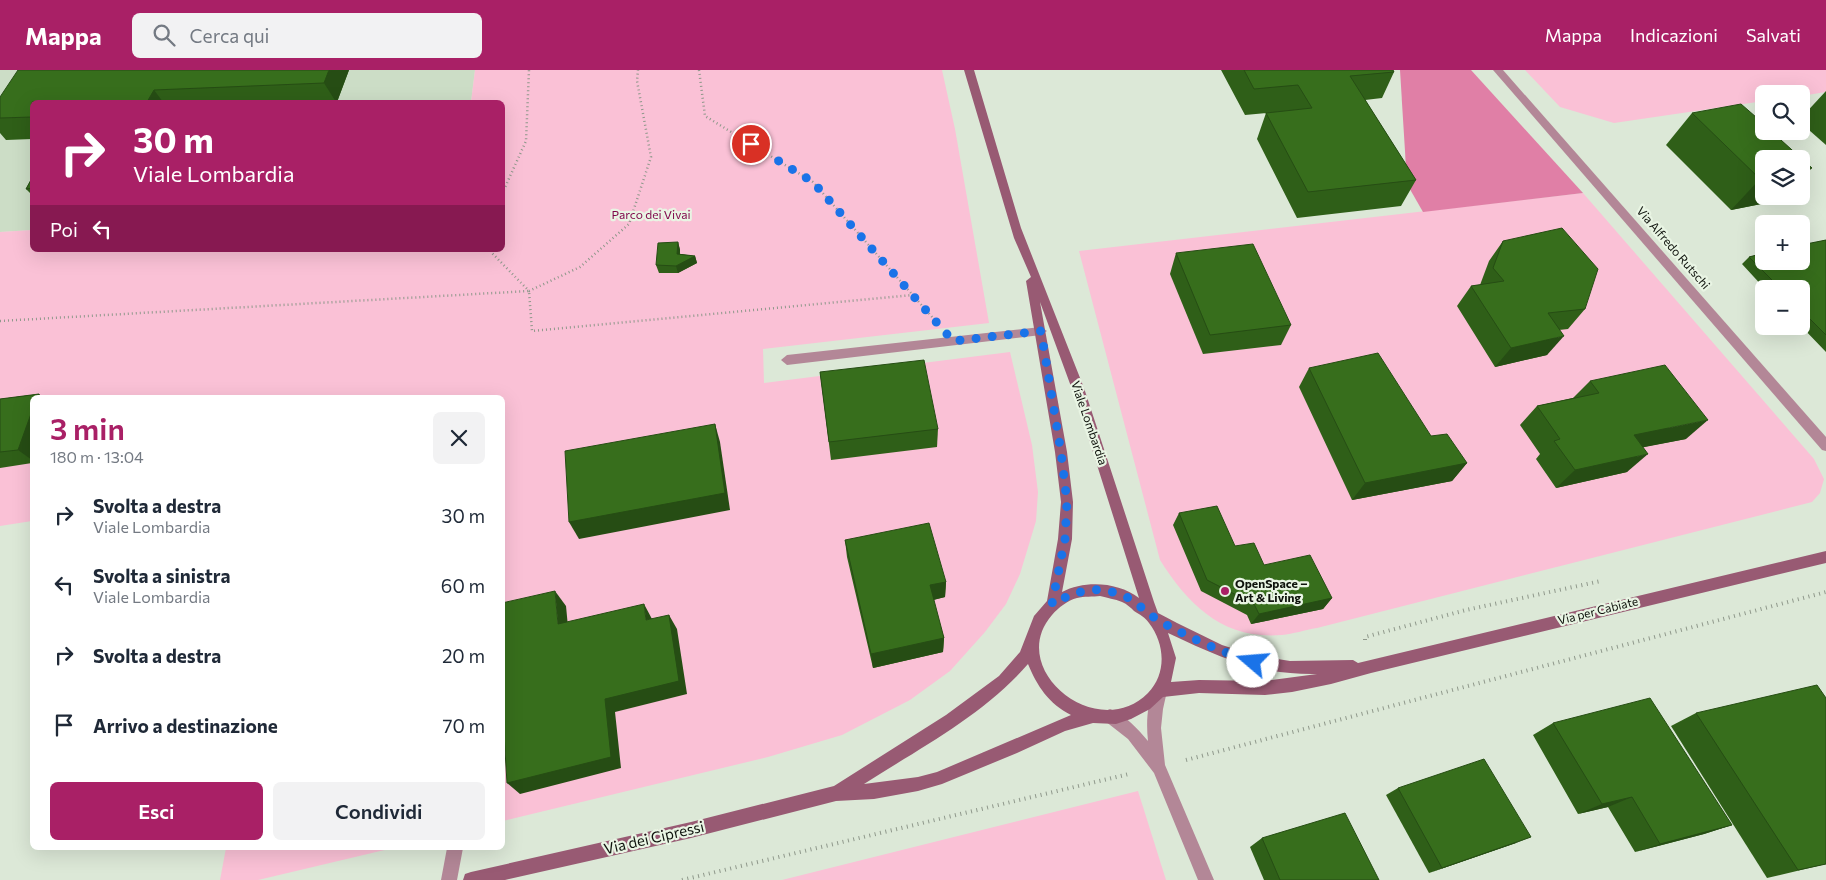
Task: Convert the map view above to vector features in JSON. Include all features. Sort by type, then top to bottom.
[{"type":"main road","name":"Viale Lombardia","points":[[969,70],[1018,231],[1085,409],[1131,556],[1153,617]]},
{"type":"main road","name":"Viale Lombardia","points":[[1018,231],[1041,331],[1061,452],[1067,502],[1065,539],[1052,604]]},
{"type":"main road","name":"Via per Cabiate","points":[[1371,666],[1826,557]]},
{"type":"main road","points":[[1153,617],[1167,642],[1169,665],[1160,691],[1145,706],[1124,716],[1092,716],[1066,705],[1042,681],[1034,662],[1033,638],[1039,620],[1052,604],[1074,592],[1100,590],[1127,597],[1153,617],[1219,650],[1253,662],[1272,666],[1309,669],[1371,666]]},
{"type":"main road","name":"Via dei Cipressi","points":[[836,793],[951,720],[1004,682],[1026,656],[1033,638]]},
{"type":"main road","points":[[1160,691],[1192,685],[1251,689],[1285,687],[1320,682],[1371,666]]},
{"type":"main road","name":"Via dei Cipressi","points":[[471,880],[691,830],[836,793],[895,788],[937,779],[1026,742],[1063,724],[1092,716]]},
{"type":"street","name":"Via Alfredo Rutschi","points":[[1498,70],[1826,446]]},
{"type":"street","points":[[787,360],[1041,331]]},
{"type":"street","points":[[1158,768],[1153,719],[1160,691]]},
{"type":"street","points":[[1110,716],[1132,734],[1158,768],[1206,880]]},
{"type":"street","points":[[449,880],[455,850]]},
{"type":"path","points":[[505,187],[526,141],[528,70]]},
{"type":"path","points":[[0,321],[529,291],[580,267],[629,224],[651,157],[637,81],[638,70]]},
{"type":"path","points":[[699,70],[705,116],[813,182],[953,341]]},
{"type":"path","points":[[492,252],[529,291],[532,331],[913,296]]},
{"type":"path","points":[[682,880],[1158,768],[1826,592]]},
{"type":"shaded area","points":[[0,70],[475,70],[471,100],[30,100],[30,230],[0,232]]},
{"type":"shaded area","points":[[1400,70],[1471,70],[1583,193],[1423,212],[1407,184]]},
{"type":"green space","name":"Parco dei Vivai","points":[[475,70],[942,70],[955,129],[989,323],[763,349],[764,383],[1010,352],[1032,445],[1038,492],[1036,521],[1020,574],[1006,604],[985,632],[950,671],[910,700],[842,735],[768,757],[505,821],[505,395],[30,395],[30,521],[0,526],[0,232],[30,230],[30,252],[505,252],[505,100],[471,100]]},
{"type":"green space","points":[[1525,70],[1826,70],[1826,92],[1810,95],[1810,85],[1755,85],[1755,102],[1614,123],[1560,107]]},
{"type":"green space","points":[[1583,193],[1814,459],[1824,479],[1820,493],[1812,502],[1317,628],[1282,635],[1261,635],[1243,632],[1226,626],[1210,617],[1196,605],[1171,577],[1160,560],[1079,251]]},
{"type":"green space","points":[[1138,791],[1166,880],[782,880]]},
{"type":"green space","points":[[226,850],[385,850],[258,880],[220,880]]},
{"type":"building","points":[[18,70],[329,70],[324,83],[154,90],[148,100],[30,100],[30,117],[0,118],[0,97]]},
{"type":"building","points":[[1244,70],[1393,70],[1394,72],[1350,76],[1416,180],[1308,192],[1266,113],[1312,108],[1298,85],[1254,89]]},
{"type":"building","points":[[1741,104],[1755,116],[1755,140],[1781,140],[1792,150],[1755,150],[1755,174],[1692,113]]},
{"type":"building","points":[[1562,228],[1598,269],[1585,309],[1548,313],[1564,336],[1511,348],[1471,286],[1504,281],[1493,268],[1503,241]]},
{"type":"building","points":[[1826,240],[1826,335],[1810,319],[1810,280],[1772,280],[1762,270],[1810,270],[1810,243]]},
{"type":"building","points":[[678,242],[677,254],[695,256],[676,266],[656,265],[658,243]]},
{"type":"building","points":[[1253,244],[1291,325],[1210,335],[1176,253]]},
{"type":"building","points":[[1755,255],[1755,263],[1749,257]]},
{"type":"building","points":[[1378,353],[1431,436],[1447,434],[1467,463],[1365,483],[1309,368]]},
{"type":"building","points":[[924,360],[938,429],[829,442],[820,372]]},
{"type":"building","points":[[1665,365],[1708,420],[1634,435],[1648,454],[1575,470],[1554,441],[1560,439],[1537,406],[1599,393],[1590,381]]},
{"type":"building","points":[[30,395],[30,417],[18,450],[0,452],[0,399]]},
{"type":"building","points":[[715,424],[725,493],[569,522],[565,451]]},
{"type":"building","points":[[1217,506],[1235,546],[1254,543],[1264,565],[1310,555],[1332,598],[1259,614],[1254,604],[1207,580],[1179,513]]},
{"type":"building","points":[[929,523],[946,582],[930,585],[944,638],[871,654],[845,540]]},
{"type":"building","points":[[555,591],[558,624],[644,604],[646,620],[669,615],[679,681],[605,699],[611,757],[507,783],[505,750],[505,602]]},
{"type":"building","points":[[1817,685],[1826,698],[1826,864],[1798,870],[1696,713]]},
{"type":"building","points":[[1650,698],[1732,825],[1660,844],[1632,797],[1602,804],[1553,723]]},
{"type":"building","points":[[1484,759],[1531,837],[1442,868],[1398,788]]},
{"type":"building","points":[[1345,813],[1379,880],[1280,880],[1262,838]]},
{"type":"place","name":"OpenSpace – Art & Living","points":[[1225,591]]},
{"type":"route","points":[[751,144],[813,182],[953,341],[1041,331],[1061,452],[1067,502],[1063,554],[1052,604],[1074,592],[1100,590],[1127,597],[1153,617],[1172,628],[1219,650],[1253,662]]}]
